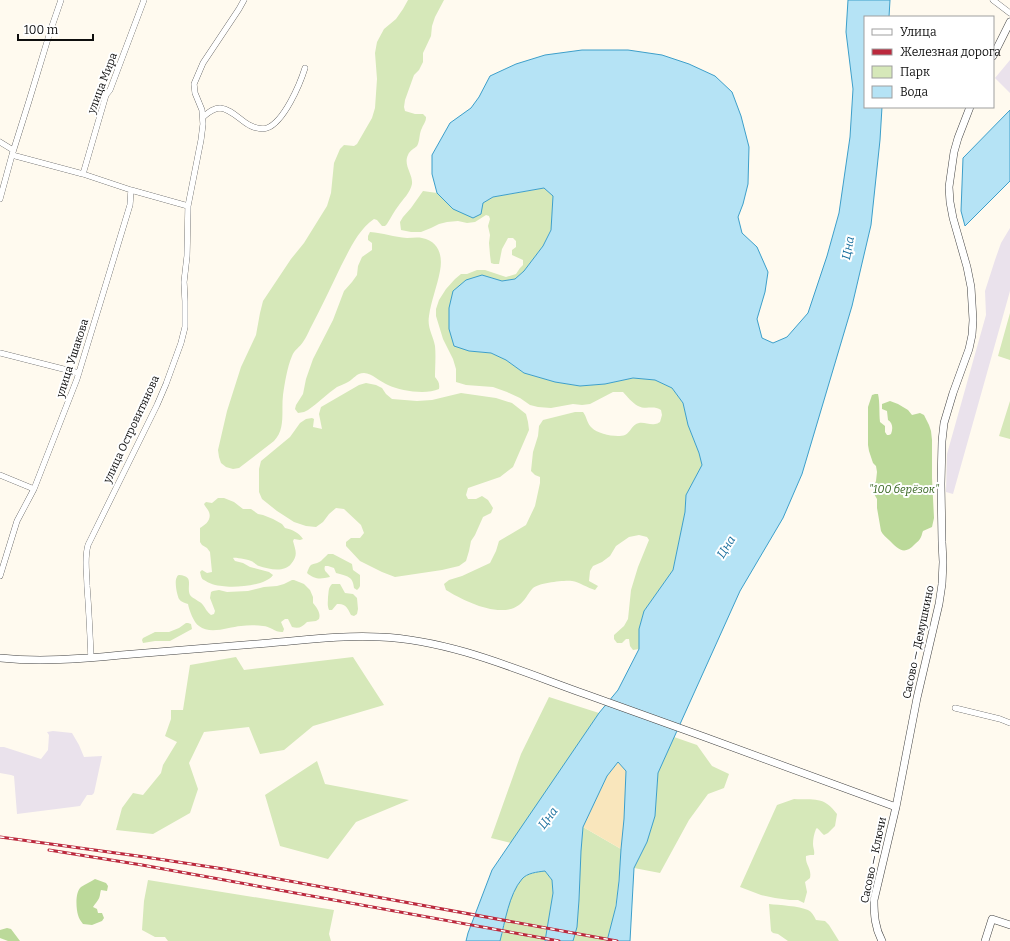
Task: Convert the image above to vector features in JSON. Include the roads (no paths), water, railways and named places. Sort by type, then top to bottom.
[{"type":"street","points":[[0,199],[60,0]]},
{"type":"street","name":"улица Мира","points":[[83,174],[106,95],[113,83],[144,0]]},
{"type":"street","name":"улица Островитянова","points":[[91,658],[86,552],[91,538],[161,395],[182,339],[185,320],[184,282],[187,252],[188,206],[203,133],[203,117],[200,104],[195,93],[195,79],[203,63],[244,0]]},
{"type":"street","points":[[992,0],[1010,13]]},
{"type":"street","points":[[994,54],[1010,22]]},
{"type":"street","points":[[203,117],[216,108],[221,108],[254,127],[263,129],[271,126],[283,114],[299,85],[305,68]]},
{"type":"street","name":"Сасово — Демушкино","points":[[896,806],[917,698],[939,604],[942,584],[943,562],[941,484],[944,423],[969,349],[972,335],[973,320],[971,287],[953,218],[949,187],[954,152],[970,108]]},
{"type":"street","points":[[0,142],[13,153],[131,190],[188,206]]},
{"type":"street","name":"улица Ушакова","points":[[0,576],[17,521],[34,489],[79,373],[130,205],[131,190]]},
{"type":"street","points":[[0,353],[79,373]]},
{"type":"street","points":[[0,475],[34,489]]},
{"type":"street","points":[[0,658],[44,660],[91,658],[313,639],[356,637],[380,637],[420,641],[493,661],[896,806]]},
{"type":"street","points":[[955,708],[1000,719],[1010,723]]},
{"type":"street","name":"Сасово — Ключи","points":[[882,941],[876,924],[874,900],[896,806]]},
{"type":"street","points":[[985,941],[992,919],[1010,925]]},
{"type":"water","name":"Цна","points":[[848,0],[890,0],[889,16],[864,16],[864,108],[882,108],[871,225],[852,306],[802,474],[783,518],[740,591],[658,773],[655,816],[647,842],[634,868],[630,941],[607,941],[616,906],[624,819],[626,771],[618,762],[607,776],[583,827],[577,927],[573,941],[545,941],[553,893],[552,880],[545,871],[527,875],[518,885],[508,908],[500,941],[466,941],[492,870],[599,713],[618,690],[639,649],[639,629],[644,611],[673,570],[685,512],[686,495],[702,465],[688,425],[683,403],[672,388],[655,380],[633,378],[605,384],[580,386],[555,382],[524,373],[506,360],[491,353],[469,351],[454,346],[449,329],[449,308],[453,291],[466,280],[482,275],[502,281],[515,279],[524,271],[543,246],[551,230],[553,196],[544,188],[493,197],[483,203],[481,214],[473,218],[453,209],[437,193],[432,174],[432,155],[450,123],[471,108],[479,97],[490,76],[516,64],[545,55],[582,50],[628,50],[662,55],[689,64],[715,76],[732,92],[741,116],[749,147],[748,184],[738,217],[742,233],[757,247],[768,272],[765,292],[757,319],[762,338],[773,343],[787,337],[808,313],[827,256],[839,213],[850,137],[853,89],[846,32]]},
{"type":"water","points":[[1010,110],[1010,181],[965,226],[961,211],[963,158]]},
{"type":"railway","points":[[0,837],[224,869],[617,941]]},
{"type":"railway","points":[[49,850],[142,865],[559,941]]},
{"type":"park label","name":"\"100 берёзок\"","points":[[904,489]]}]
